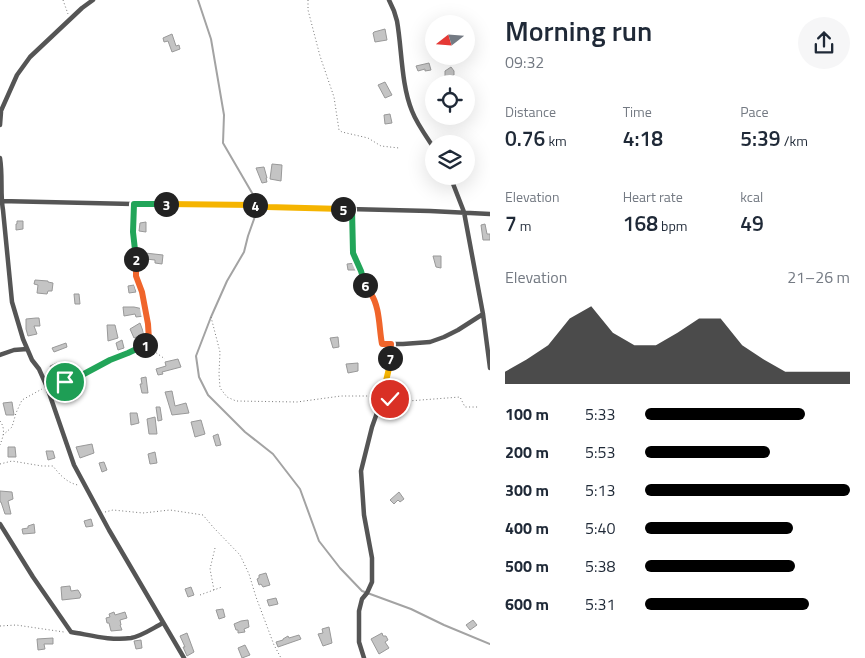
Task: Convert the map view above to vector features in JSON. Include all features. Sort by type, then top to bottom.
[{"type":"street","points":[[0,125],[1,112],[17,75],[26,62],[93,0]]},
{"type":"street","points":[[390,0],[397,21],[406,93],[419,126],[425,135]]},
{"type":"street","points":[[0,158],[2,170],[0,201],[3,210],[12,302],[22,339],[48,387],[74,465],[184,658]]},
{"type":"street","points":[[454,185],[464,212],[490,368]]},
{"type":"street","points":[[0,201],[259,205],[267,207],[490,214]]},
{"type":"street","points":[[364,658],[358,642],[360,611],[362,600],[372,582],[372,558],[364,515],[361,471],[372,427],[382,398],[390,364],[391,344],[430,342],[444,338],[482,314]]},
{"type":"street","points":[[0,355],[14,350],[27,349]]},
{"type":"street","points":[[0,524],[33,578],[71,632],[113,638],[132,638],[148,632],[163,623]]},
{"type":"path","points":[[63,0],[70,20]]},
{"type":"path","points":[[308,0],[308,10],[320,56],[334,97],[339,130],[368,138],[381,146],[399,148]]},
{"type":"path","points":[[3,435],[12,427],[22,400],[58,380],[65,382],[82,375],[110,360],[145,345],[149,340],[142,292],[136,276],[133,232],[134,204]]},
{"type":"path","points":[[352,209],[353,253],[361,271],[367,294],[371,294],[376,302],[382,344],[391,344]]},
{"type":"path","points":[[211,317],[220,352],[220,388],[227,397],[236,401],[297,402],[341,396],[368,396],[408,402],[460,398],[465,407],[478,407]]},
{"type":"path","points":[[145,345],[165,359]]},
{"type":"path","points":[[0,422],[3,435],[0,445]]},
{"type":"path","points":[[0,464],[12,461],[53,466],[60,475],[79,486]]},
{"type":"path","points":[[100,513],[112,510],[143,513],[170,510],[203,515],[240,555],[281,658]]},
{"type":"path","points":[[214,590],[210,569],[215,548]]},
{"type":"path","points":[[200,595],[222,587]]},
{"type":"path","points":[[0,626],[16,625],[71,632]]},
{"type":"building","points":[[385,29],[387,40],[375,42],[373,33]]},
{"type":"building","points":[[172,34],[176,46],[179,45],[180,49],[172,52],[168,41],[164,42],[163,38]]},
{"type":"building","points":[[430,65],[431,70],[418,71],[416,66]]},
{"type":"building","points":[[451,67],[454,75],[445,75],[445,71]]},
{"type":"building","points":[[385,82],[392,95],[385,98],[378,85]]},
{"type":"building","points":[[390,114],[392,123],[385,124],[384,115]]},
{"type":"building","points":[[272,164],[282,165],[281,181],[270,179]]},
{"type":"building","points":[[264,167],[267,182],[262,183],[256,168]]},
{"type":"building","points":[[17,221],[23,221],[23,229],[16,230]]},
{"type":"building","points":[[146,222],[146,232],[139,231],[140,223]]},
{"type":"building","points":[[485,224],[487,234],[490,234],[490,240],[483,240],[481,225]]},
{"type":"building","points":[[145,253],[163,255],[162,264],[155,263],[155,260],[146,259]]},
{"type":"building","points":[[433,256],[441,256],[441,268],[436,267]]},
{"type":"building","points":[[356,263],[356,270],[348,270],[347,264]]},
{"type":"building","points":[[35,280],[53,283],[52,291],[48,291],[47,294],[37,293],[38,285],[34,284]]},
{"type":"building","points":[[134,285],[136,292],[129,293],[128,286]]},
{"type":"building","points":[[74,294],[79,294],[80,304],[75,304]]},
{"type":"building","points":[[123,307],[143,309],[144,316],[136,317],[135,314],[124,316]]},
{"type":"building","points":[[39,318],[40,326],[34,326],[37,334],[28,336],[26,319]]},
{"type":"building","points":[[140,323],[144,334],[134,338],[130,329]]},
{"type":"building","points":[[107,325],[115,325],[118,338],[108,341]]},
{"type":"building","points":[[338,337],[339,347],[333,348],[330,338]]},
{"type":"building","points":[[122,340],[124,348],[118,350],[116,343]]},
{"type":"building","points":[[66,343],[67,347],[54,352],[52,348]]},
{"type":"building","points":[[178,359],[181,367],[162,372],[163,374],[158,375],[156,369],[166,366],[165,362]]},
{"type":"building","points":[[57,363],[60,371],[52,372],[50,366]]},
{"type":"building","points":[[358,363],[358,371],[348,373],[346,364]]},
{"type":"building","points":[[146,377],[148,393],[142,393],[141,378]]},
{"type":"building","points":[[172,391],[175,406],[186,403],[189,413],[172,415],[165,392]]},
{"type":"building","points":[[12,402],[14,415],[6,415],[3,403]]},
{"type":"building","points":[[156,407],[160,407],[162,420],[158,421]]},
{"type":"building","points":[[130,413],[137,413],[139,423],[131,425]]},
{"type":"building","points":[[155,417],[157,434],[149,434],[147,419]]},
{"type":"building","points":[[201,420],[205,434],[195,437],[191,422]]},
{"type":"building","points":[[218,434],[221,445],[216,446],[213,436]]},
{"type":"building","points":[[92,444],[94,453],[80,458],[76,447]]},
{"type":"building","points":[[8,447],[15,447],[16,457],[8,457]]},
{"type":"building","points":[[46,451],[53,451],[55,458],[48,460]]},
{"type":"building","points":[[155,452],[157,463],[150,464],[148,454]]},
{"type":"building","points":[[104,462],[107,470],[102,472],[99,463]]},
{"type":"building","points":[[0,491],[12,492],[13,499],[8,501],[11,514],[5,514],[0,502]]},
{"type":"building","points":[[399,492],[404,499],[400,502],[398,500],[394,504],[390,500]]},
{"type":"building","points":[[91,519],[93,526],[86,527],[84,521]]},
{"type":"building","points":[[34,524],[35,533],[23,534],[22,529]]},
{"type":"building","points":[[266,573],[270,585],[263,587],[261,584],[259,585],[257,579],[259,575]]},
{"type":"building","points":[[70,586],[71,591],[78,590],[81,595],[80,598],[62,600],[61,587]]},
{"type":"building","points":[[191,587],[194,595],[188,597],[185,589]]},
{"type":"building","points":[[276,598],[278,604],[269,606],[267,600]]},
{"type":"building","points":[[223,609],[225,617],[219,619],[216,610]]},
{"type":"building","points":[[114,612],[115,615],[125,612],[127,618],[120,620],[122,630],[111,631],[109,623],[107,623],[106,618],[110,617],[109,614]]},
{"type":"building","points":[[248,620],[249,627],[244,629],[245,632],[238,633],[234,624]]},
{"type":"building","points":[[473,620],[477,625],[470,630],[466,625]]},
{"type":"building","points":[[329,627],[332,643],[323,646],[318,634],[323,633],[322,629]]},
{"type":"building","points":[[187,633],[194,652],[187,656],[180,636]]},
{"type":"building","points":[[382,633],[388,640],[385,642],[389,648],[379,654],[371,639]]},
{"type":"building","points":[[299,635],[301,639],[278,647],[276,642],[288,636],[289,638]]},
{"type":"building","points":[[53,638],[53,644],[44,644],[45,649],[38,650],[37,639]]},
{"type":"building","points":[[141,640],[142,648],[136,649],[134,641]]},
{"type":"building","points":[[245,645],[250,655],[242,658],[238,648]]},
{"type":"waterway","points":[[198,0],[211,39],[224,115],[223,143],[259,205],[244,252],[227,281],[196,356],[199,377],[208,395],[245,432],[273,454],[300,489],[319,541],[340,568],[362,591],[411,609],[490,644]]},
{"type":"route","points":[[65,382],[145,345],[149,340],[142,292],[136,276],[137,266],[133,232],[134,204],[259,205],[267,207],[352,209],[353,253],[361,271],[367,294],[371,294],[376,302],[382,344],[391,344],[390,364],[382,398],[390,399]]}]
